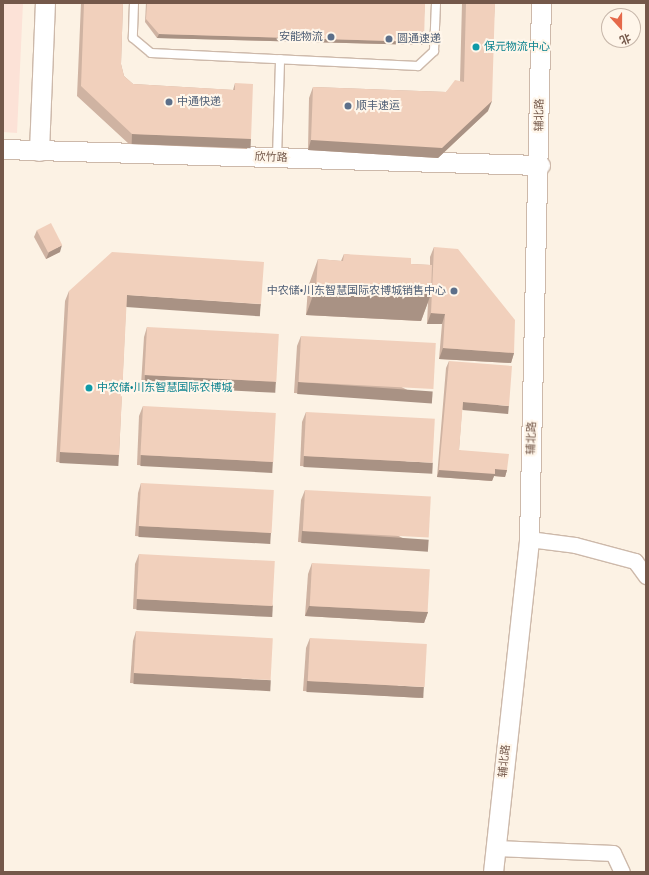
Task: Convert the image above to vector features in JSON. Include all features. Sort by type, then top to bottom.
[{"type":"street","points":[[39,151],[45,3]]},
{"type":"street","name":"辅北路","points":[[493,872],[529,539],[540,166],[542,3]]},
{"type":"street","name":"欣竹路","points":[[3,149],[540,166]]},
{"type":"street","points":[[529,539],[575,546],[635,561],[646,576]]},
{"type":"street","points":[[496,848],[613,853],[622,872]]},
{"type":"lane","points":[[134,3],[133,38],[151,52],[418,66],[434,51],[436,3]]},
{"type":"lane","points":[[277,158],[280,59]]},
{"type":"shaded area","points":[[3,3],[23,3],[17,133],[3,132]]},
{"type":"building","points":[[84,3],[123,3],[121,64],[124,76],[133,84],[235,90],[235,83],[253,84],[251,139],[132,134],[81,86]]},
{"type":"building","points":[[147,3],[425,3],[424,42],[159,34],[146,19]]},
{"type":"building","name":"保元物流中心","points":[[466,3],[495,3],[492,101],[442,148],[311,140],[313,87],[446,92],[455,80],[464,82]]},
{"type":"building","points":[[51,223],[62,245],[48,253],[37,230]]},
{"type":"building","name":"中农储•川东智慧国际农博城销售中心","points":[[434,247],[458,249],[515,320],[514,353],[443,348],[445,314],[431,313]]},
{"type":"building","name":"中农储•川东智慧国际农博城","points":[[112,252],[264,262],[261,304],[127,295],[119,455],[60,452],[69,291]]},
{"type":"building","points":[[344,254],[411,258],[411,264],[432,265],[431,294],[316,287],[318,259],[343,261]]},
{"type":"building","name":"中农储•川东智慧国际农博城","points":[[147,327],[279,334],[276,382],[144,375]]},
{"type":"building","points":[[301,336],[436,343],[433,389],[299,382]]},
{"type":"building","points":[[449,361],[512,366],[509,406],[463,402],[459,450],[509,454],[507,470],[495,469],[495,474],[439,470]]},
{"type":"building","name":"中农储•川东智慧国际农博城","points":[[143,406],[276,413],[273,462],[140,455]]},
{"type":"building","points":[[306,412],[435,419],[433,463],[304,456]]},
{"type":"building","points":[[141,483],[274,490],[272,533],[139,526]]},
{"type":"building","points":[[305,490],[431,497],[429,538],[303,531]]},
{"type":"building","points":[[139,554],[275,561],[272,606],[137,599]]},
{"type":"building","points":[[312,563],[430,569],[428,612],[310,606]]},
{"type":"building","points":[[136,631],[273,638],[271,680],[134,673]]},
{"type":"building","points":[[310,638],[427,644],[425,687],[308,681]]},
{"type":"place","name":"安能物流","points":[[331,37]]},
{"type":"place","name":"圆通速递","points":[[389,39]]},
{"type":"place","name":"保元物流中心","points":[[476,47]]},
{"type":"place","name":"中通快递","points":[[169,102]]},
{"type":"place","name":"顺丰速运","points":[[348,106]]},
{"type":"place","name":"中农储•川东智慧国际农博城销售中心","points":[[454,291]]},
{"type":"place","name":"中农储•川东智慧国际农博城","points":[[89,388]]}]
